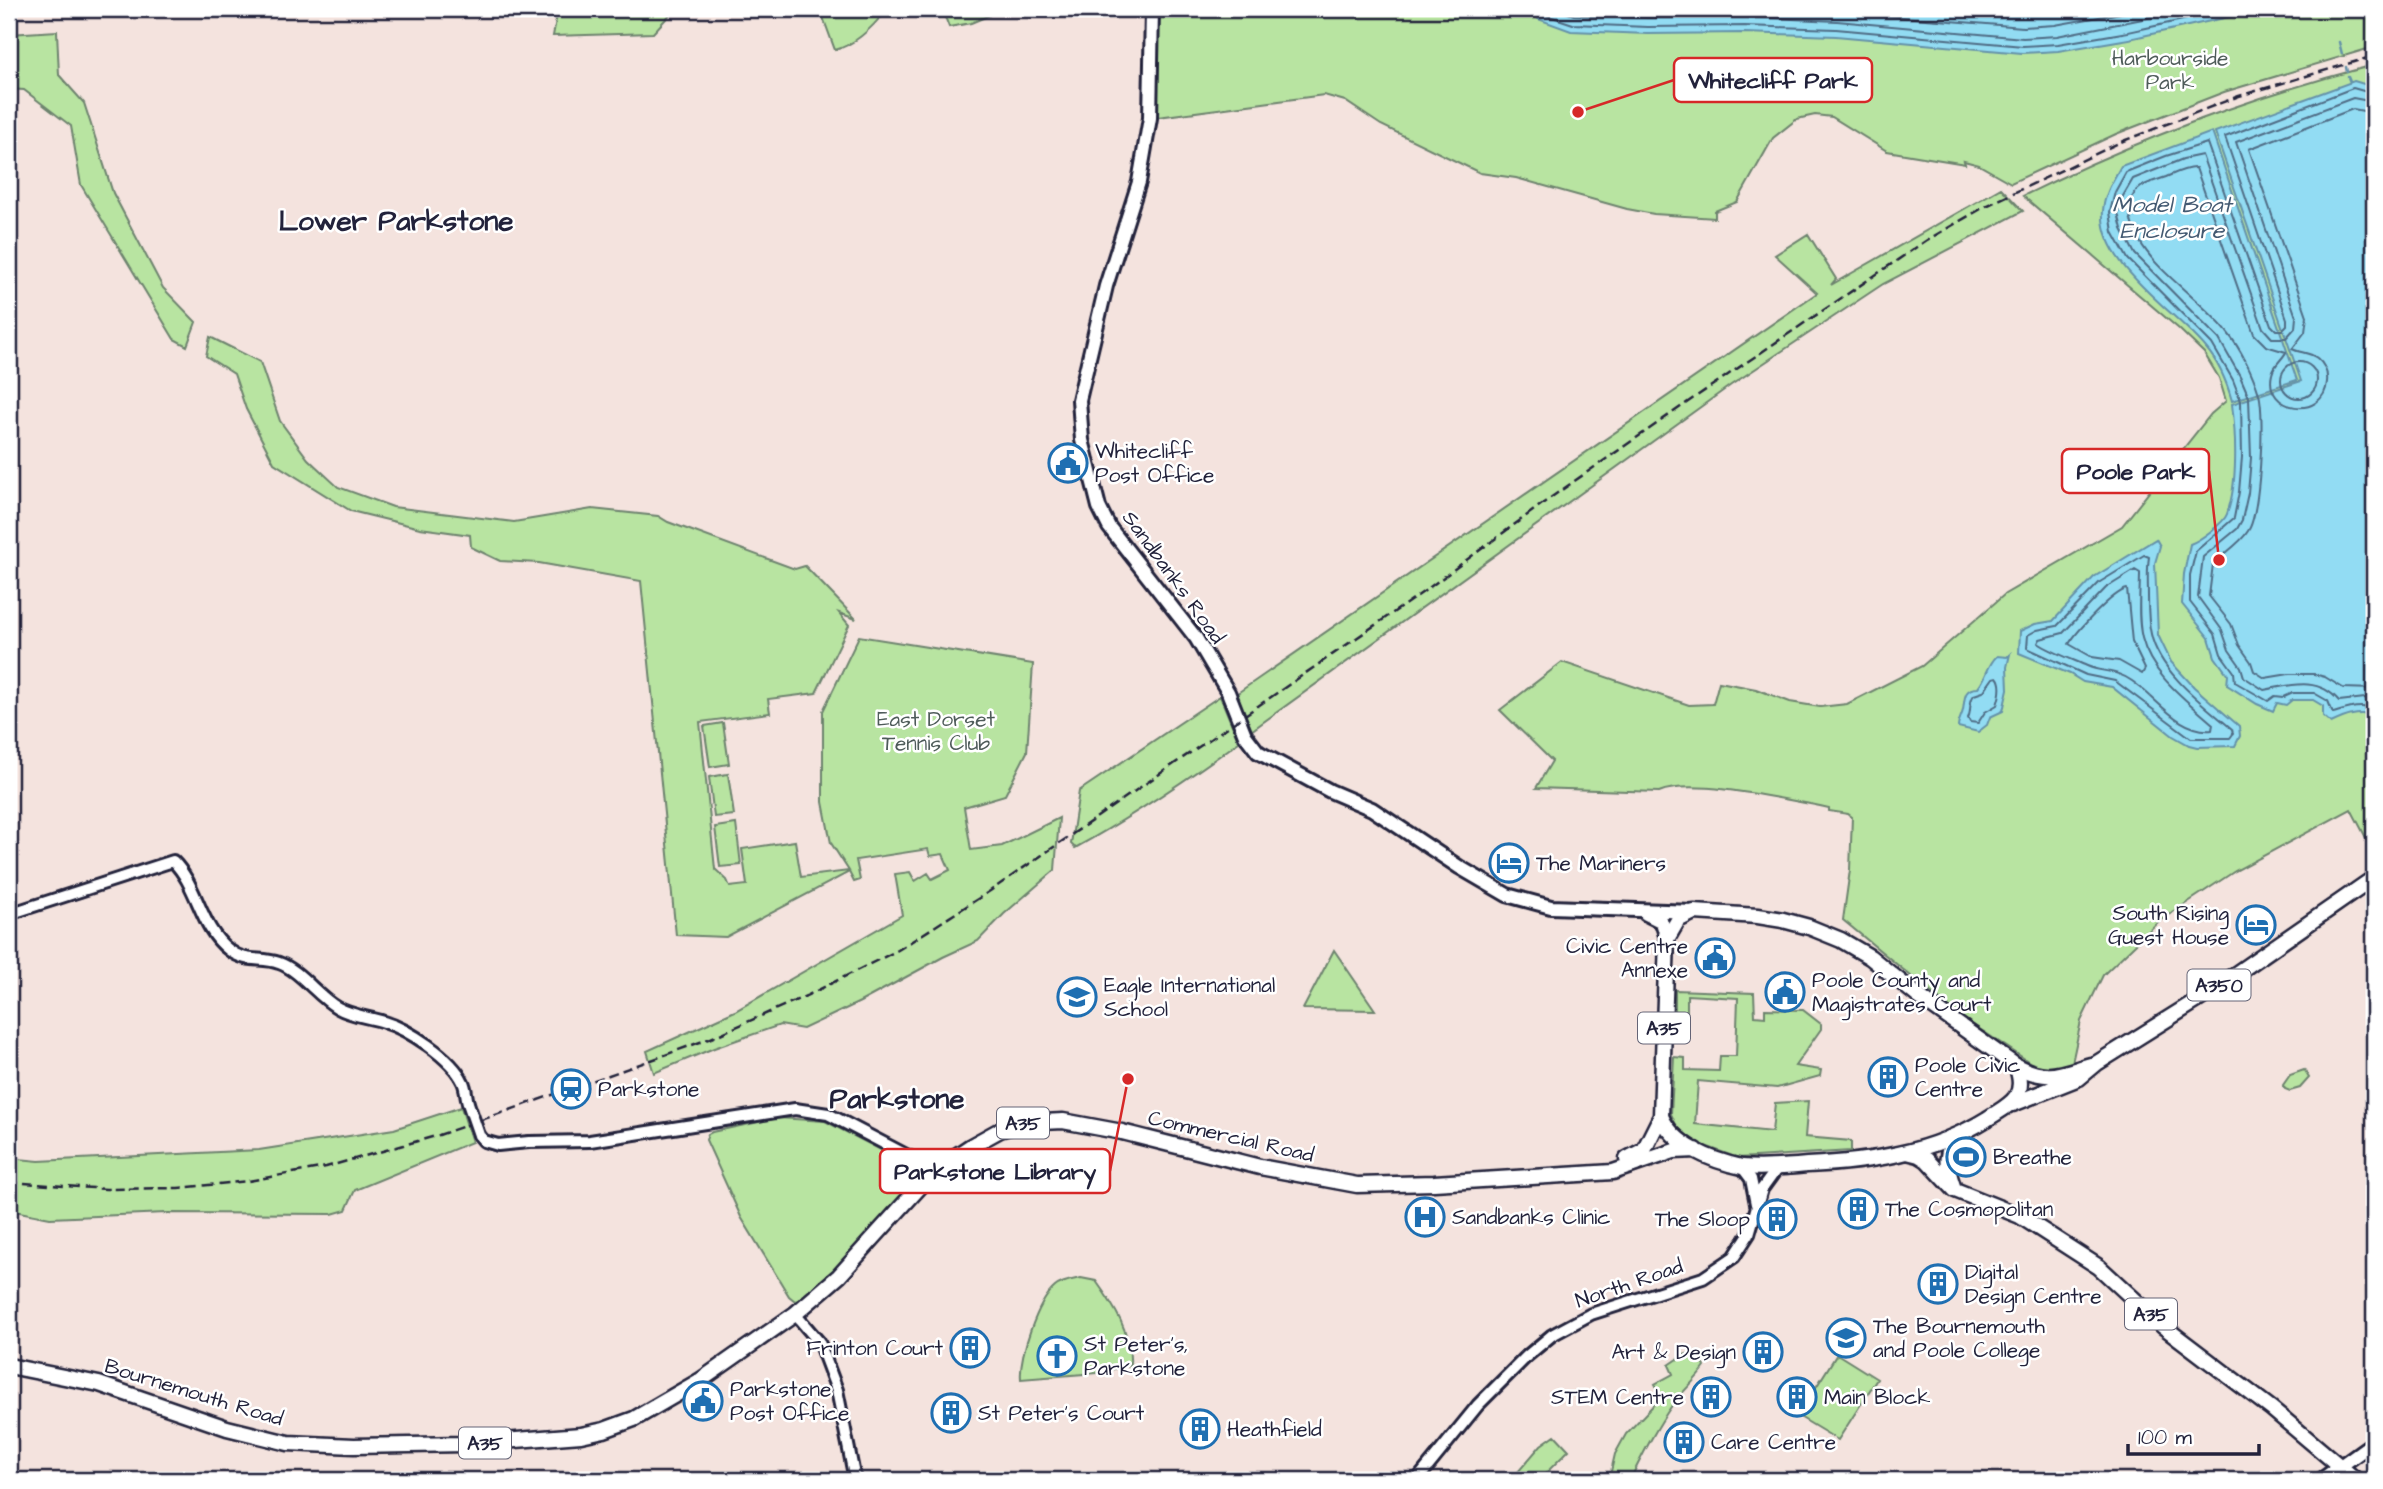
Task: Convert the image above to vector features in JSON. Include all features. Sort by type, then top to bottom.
[{"type":"main road","name":"Sandbanks Road","points":[[1152,9],[1150,118],[1139,182],[1106,286],[1079,400],[1082,440],[1100,507],[1109,527],[1196,638],[1228,692],[1245,735],[1258,752],[1330,791],[1372,809],[1459,867],[1507,895],[1551,907],[1758,916],[1809,927],[1841,940],[1870,957],[2017,1073]]},
{"type":"main road","name":"A350","points":[[2013,1104],[2070,1083],[2201,998],[2374,878]]},
{"type":"main road","name":"Sandbanks Road","points":[[1635,911],[1662,922],[1667,939]]},
{"type":"main road","points":[[1667,939],[1678,920],[1695,912]]},
{"type":"main road","name":"A35","points":[[1661,1116],[1667,939]]},
{"type":"main road","name":"A350","points":[[2017,1073],[2051,1076],[2097,1063]]},
{"type":"main road","points":[[1955,1191],[1947,1169],[1947,1157],[1956,1139],[2013,1104],[2018,1093],[2017,1073]]},
{"type":"main road","points":[[1661,1116],[1666,1129],[1675,1138],[1725,1164],[1742,1167],[1857,1163],[1907,1152],[1965,1132]]},
{"type":"main road","name":"Commercial Road","points":[[1605,1172],[1644,1150],[1661,1116]]},
{"type":"main road","name":"Commercial Road","points":[[795,1314],[839,1276],[935,1170],[1000,1130],[1023,1123],[1063,1121],[1122,1132],[1260,1167],[1357,1185],[1605,1172],[1674,1152],[1696,1150]]},
{"type":"main road","name":"A35","points":[[1907,1152],[1927,1160],[1955,1191],[2020,1216],[2090,1260],[2165,1326],[2272,1409],[2356,1480]]},
{"type":"main road","name":"Bournemouth Road","points":[[9,1366],[99,1384],[227,1428],[288,1443],[354,1446],[512,1442],[581,1435],[634,1419],[701,1380],[795,1314]]},
{"type":"main road","points":[[2322,1480],[2374,1442]]},
{"type":"street","points":[[9,914],[173,861],[185,877],[214,934],[228,949],[247,960],[274,961],[287,967],[341,1010],[399,1027],[427,1044],[463,1081],[479,1135],[484,1141],[498,1145],[590,1141],[795,1109],[828,1114],[935,1170]]},
{"type":"street","points":[[1742,1167],[1751,1179],[1756,1207]]},
{"type":"street","name":"North Road","points":[[1417,1480],[1478,1405],[1510,1371],[1543,1342],[1591,1314],[1703,1278],[1734,1257],[1749,1234],[1762,1189],[1778,1167]]},
{"type":"street","points":[[795,1314],[820,1342],[837,1390],[855,1480]]},
{"type":"green space","points":[[558,9],[675,9],[653,33],[553,36]]},
{"type":"green space","points":[[820,9],[887,9],[864,34],[835,50]]},
{"type":"green space","points":[[942,9],[990,9],[990,15],[971,23],[949,27]]},
{"type":"green space","name":"Harbourside Park","points":[[1152,9],[2374,9],[2374,47],[2224,92],[2116,134],[2011,183],[1979,165],[1964,161],[1965,164],[1887,151],[1832,117],[1815,115],[1797,119],[1773,138],[1737,202],[1715,211],[1715,218],[1654,214],[1627,209],[1516,178],[1480,173],[1381,125],[1345,101],[1324,95],[1150,118]]},
{"type":"green space","points":[[57,31],[59,75],[84,103],[113,193],[163,288],[196,322],[187,346],[174,339],[81,185],[71,126],[24,90],[9,89],[9,34]]},
{"type":"green space","points":[[2374,65],[2374,853],[2351,809],[2235,871],[2158,922],[2103,975],[2081,1021],[2072,1063],[2043,1071],[1957,1014],[1843,920],[1850,870],[1852,817],[1848,814],[1784,799],[1714,788],[1674,788],[1659,792],[1536,788],[1552,761],[1500,710],[1562,662],[1689,705],[1713,704],[1719,682],[1756,689],[1790,702],[1820,707],[1847,704],[1922,666],[2005,594],[2122,526],[2211,414],[2226,401],[2219,378],[2204,353],[2023,196],[2108,156],[2195,121],[2239,105]]},
{"type":"green space","points":[[2001,188],[2023,211],[1883,284],[1731,385],[1251,731],[1236,694],[1817,293],[1775,255],[1808,234],[1836,279],[1831,285]]},
{"type":"green space","name":"East Dorset Tennis Club","points":[[210,337],[260,362],[280,421],[308,459],[338,487],[393,507],[514,522],[592,509],[658,516],[795,569],[805,566],[856,619],[839,613],[849,625],[816,693],[768,699],[770,713],[700,722],[715,869],[727,880],[730,887],[747,885],[742,849],[795,841],[801,877],[849,871],[831,843],[823,802],[823,711],[859,636],[1033,664],[1027,752],[1005,795],[964,807],[971,850],[1002,846],[1059,818],[1055,870],[1004,914],[978,941],[860,1002],[803,1029],[780,1025],[654,1073],[647,1051],[735,1011],[902,915],[895,874],[910,872],[915,881],[928,873],[932,879],[950,870],[943,854],[930,856],[928,849],[856,860],[860,880],[854,882],[849,872],[726,937],[676,935],[641,581],[539,563],[500,561],[471,547],[470,535],[420,528],[351,511],[274,463],[246,409],[234,374],[206,356]]},
{"type":"green space","points":[[1220,696],[1239,742],[1158,798],[1075,848],[1071,844],[1079,791]]},
{"type":"green space","points":[[723,723],[729,764],[710,767],[704,726]]},
{"type":"green space","points":[[728,774],[734,815],[714,817],[709,777]]},
{"type":"green space","points":[[736,824],[741,865],[720,867],[715,827]]},
{"type":"green space","points":[[1334,950],[1375,1010],[1303,1009]]},
{"type":"green space","points":[[1675,990],[1754,993],[1755,1016],[1765,1017],[1765,1009],[1803,1010],[1821,1024],[1821,1029],[1795,1066],[1821,1070],[1820,1076],[1777,1088],[1698,1081],[1695,1124],[1772,1132],[1775,1103],[1808,1101],[1805,1137],[1851,1141],[1851,1151],[1738,1158],[1697,1143],[1677,1127],[1671,1114],[1674,1057],[1685,1058],[1685,1070],[1719,1071],[1720,1056],[1736,1056],[1738,998],[1687,995],[1687,1016],[1675,1016]]},
{"type":"green space","points":[[2304,1070],[2309,1078],[2300,1088],[2290,1091],[2285,1089],[2283,1085],[2290,1075]]},
{"type":"green space","points":[[461,1107],[472,1142],[355,1190],[346,1210],[332,1214],[166,1213],[50,1218],[9,1210],[9,1158],[39,1161],[259,1150],[394,1129]]},
{"type":"green space","points":[[778,1118],[825,1121],[912,1166],[919,1176],[840,1265],[807,1295],[795,1301],[789,1296],[741,1217],[706,1140],[712,1132]]},
{"type":"green space","points":[[1081,1278],[1096,1281],[1115,1310],[1128,1342],[1130,1365],[1097,1373],[1021,1379],[1026,1344],[1048,1294],[1058,1285]]},
{"type":"green space","points":[[1699,1351],[1705,1367],[1667,1413],[1630,1480],[1609,1480],[1615,1454],[1626,1434],[1662,1396],[1655,1384],[1673,1374],[1669,1365],[1684,1355]]},
{"type":"green space","points":[[1837,1354],[1877,1379],[1838,1440],[1798,1416]]},
{"type":"green space","points":[[1555,1435],[1569,1450],[1539,1480],[1511,1480],[1541,1445]]},
{"type":"water","points":[[1528,9],[2265,9],[2129,39],[2058,51],[2022,53],[1836,36],[1571,31],[1538,19]]},
{"type":"water","points":[[2354,81],[2374,87],[2374,716],[2352,715],[2331,723],[2323,716],[2323,706],[2313,700],[2292,700],[2286,705],[2277,703],[2273,711],[2227,685],[2228,675],[2215,657],[2209,638],[2182,604],[2190,544],[2205,536],[2221,522],[2231,502],[2235,459],[2232,404],[2301,381],[2215,132]]},
{"type":"water","name":"Model Boat Enclosure","points":[[2212,132],[2297,380],[2232,401],[2222,373],[2206,348],[2142,286],[2113,250],[2105,231],[2103,211],[2107,193],[2121,166]]},
{"type":"water","points":[[2156,539],[2160,546],[2155,563],[2158,635],[2171,662],[2194,687],[2239,726],[2240,736],[2235,746],[2189,745],[2173,736],[2112,687],[2083,682],[2019,653],[2020,631],[2035,624],[2053,621],[2094,577]]},
{"type":"water","points":[[2010,654],[2007,667],[2008,689],[2003,711],[1990,717],[1987,725],[1978,732],[1958,727],[1967,692],[1978,688],[1997,656],[2007,657]]},
{"type":"waterway","points":[[2339,42],[2342,54]]},
{"type":"waterway","points":[[2346,67],[2347,72]]},
{"type":"waterway","points":[[2348,77],[2350,82]]},
{"type":"railway","points":[[9,1182],[106,1189],[178,1188],[248,1181],[326,1167],[439,1135],[657,1058],[711,1038],[806,996],[898,950],[990,891],[1426,590],[1553,496],[1688,402],[1927,240],[1986,206],[2123,141],[2239,96],[2374,56]]},
{"type":"place","name":"Whitecliff Park","points":[[1578,112]]},
{"type":"place","name":"Whitecliff Post Office","points":[[1068,463]]},
{"type":"place","name":"Poole Park","points":[[2219,560]]},
{"type":"place","name":"The Mariners","points":[[1509,863]]},
{"type":"place","name":"South Rising Guest House","points":[[2256,925]]},
{"type":"place","name":"Civic Centre Annexe","points":[[1715,958]]},
{"type":"place","name":"Poole County and Magistrates Court","points":[[1785,992]]},
{"type":"place","name":"Eagle International School","points":[[1077,997]]},
{"type":"place","name":"Poole Civic Centre","points":[[1888,1077]]},
{"type":"place","name":"Parkstone Library","points":[[1128,1079]]},
{"type":"place","name":"Parkstone","points":[[571,1089]]},
{"type":"place","name":"Breathe","points":[[1966,1157]]},
{"type":"place","name":"The Cosmopolitan","points":[[1858,1209]]},
{"type":"place","name":"Sandbanks Clinic","points":[[1425,1217]]},
{"type":"place","name":"The Sloop","points":[[1777,1219]]},
{"type":"place","name":"Digital Design Centre","points":[[1938,1284]]},
{"type":"place","name":"The Bournemouth and Poole College","points":[[1846,1338]]},
{"type":"place","name":"Frinton Court","points":[[970,1348]]},
{"type":"place","name":"Art & Design","points":[[1763,1352]]},
{"type":"place","name":"St Peter’s, Parkstone","points":[[1057,1356]]},
{"type":"place","name":"STEM Centre","points":[[1711,1397]]},
{"type":"place","name":"Main Block","points":[[1797,1397]]},
{"type":"place","name":"Parkstone Post Office","points":[[703,1401]]},
{"type":"place","name":"St Peter's Court","points":[[951,1413]]},
{"type":"place","name":"Heathfield","points":[[1200,1429]]},
{"type":"place","name":"Care Centre","points":[[1684,1442]]},
{"type":"district","name":"Lower Parkstone","points":[[396,220]]},
{"type":"district","name":"Parkstone","points":[[897,1098]]}]
